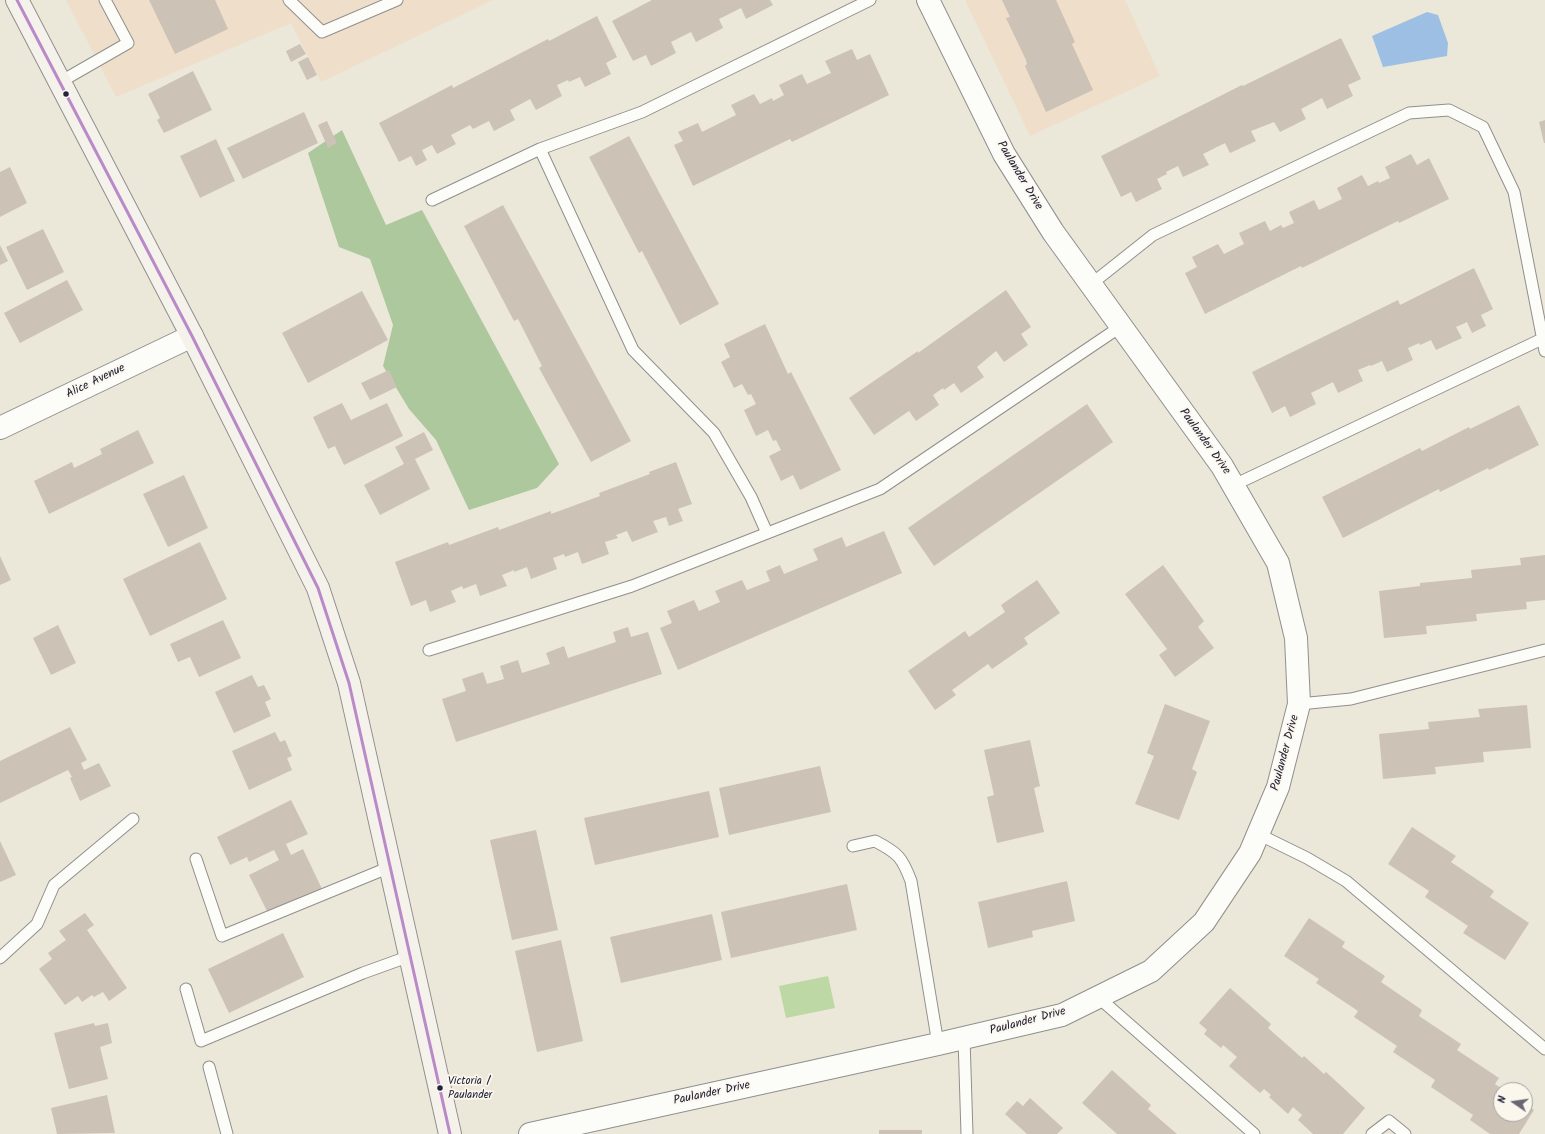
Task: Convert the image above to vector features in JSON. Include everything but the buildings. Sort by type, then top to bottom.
[{"type":"main road","points":[[18,0],[192,336],[318,588],[349,683],[450,1134]]},
{"type":"street","name":"Paulander Drive","points":[[530,1134],[559,1131],[1062,1015],[1151,970],[1204,922],[1250,852],[1278,787],[1299,704],[1296,638],[1278,563],[1234,485],[1053,232],[1004,154],[928,0]]},
{"type":"street","name":"Alice Avenue","points":[[0,428],[192,336]]},
{"type":"lane","points":[[60,82],[128,44],[105,0]]},
{"type":"lane","points":[[289,0],[322,32],[397,0]]},
{"type":"lane","points":[[432,200],[540,149],[642,112],[870,0]]},
{"type":"lane","points":[[1090,285],[1153,236],[1409,113],[1449,110],[1483,127],[1514,192],[1545,351]]},
{"type":"lane","points":[[540,149],[633,350],[714,433],[751,497],[767,533]]},
{"type":"lane","points":[[429,650],[632,586],[880,489],[1120,327]]},
{"type":"lane","points":[[1234,485],[1542,339]]},
{"type":"lane","points":[[1299,704],[1351,699],[1545,650]]},
{"type":"lane","points":[[0,958],[37,924],[54,885],[133,820]]},
{"type":"lane","points":[[1258,834],[1307,858],[1346,881],[1545,1049]]},
{"type":"lane","points":[[853,846],[875,841],[895,852],[905,864],[911,882],[938,1044]]},
{"type":"lane","points":[[196,859],[222,936],[390,867]]},
{"type":"lane","points":[[186,989],[201,1041],[363,973],[410,956]]},
{"type":"lane","points":[[1098,997],[1254,1134]]},
{"type":"lane","points":[[964,1038],[967,1134]]},
{"type":"lane","points":[[209,1067],[227,1134]]},
{"type":"lane","points":[[1372,1134],[1389,1121],[1405,1134]]},
{"type":"shaded area","points":[[66,0],[493,0],[321,82],[291,23],[116,97]]},
{"type":"shaded area","points":[[965,0],[1125,0],[1160,76],[1030,136]]},
{"type":"green space","points":[[342,130],[386,225],[422,210],[559,464],[537,488],[469,510],[436,440],[409,409],[383,366],[393,325],[370,259],[339,247],[308,153]]},
{"type":"green space","points":[[828,976],[835,1008],[786,1018],[779,986]]},
{"type":"water","points":[[1427,12],[1438,15],[1448,43],[1447,56],[1383,67],[1372,36]]},
{"type":"transit line","points":[[17,0],[192,336],[318,588],[349,683],[450,1134]]},
{"type":"place","name":"Victoria / Paulander","points":[[440,1088]]}]
